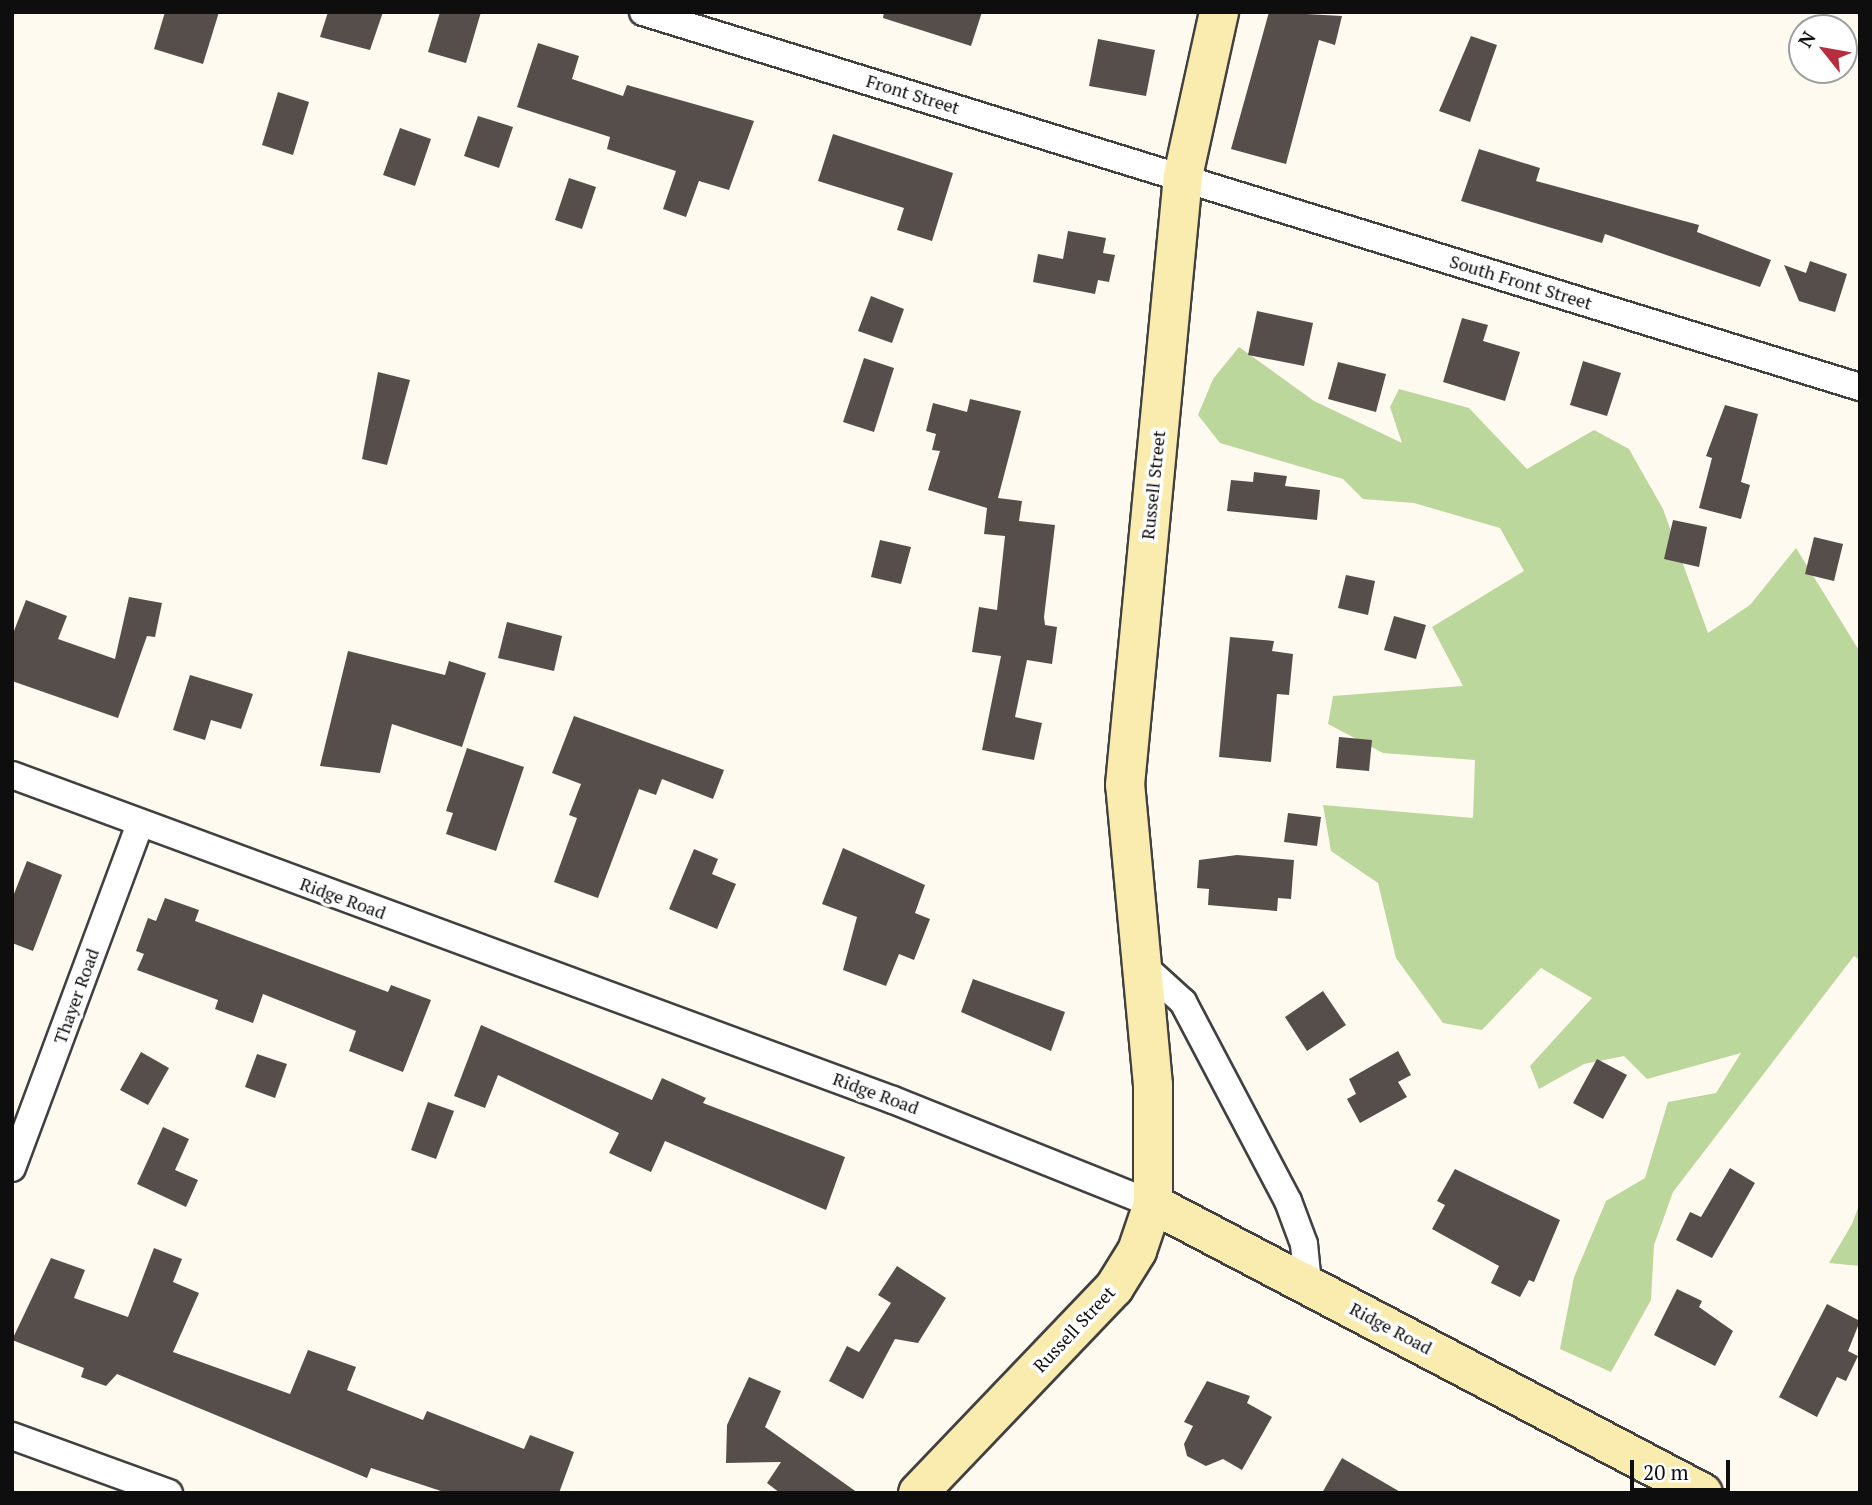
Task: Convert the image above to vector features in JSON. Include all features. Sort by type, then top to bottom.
[{"type":"main road","name":"Russell Street","points":[[918,1493],[1114,1288],[1137,1251],[1153,1204],[1153,1085],[1138,961],[1125,785],[1183,176],[1219,12]]},
{"type":"main road","name":"Ridge Road","points":[[1153,1204],[1703,1493]]},
{"type":"street","name":"Front Street","points":[[643,12],[1183,176]]},
{"type":"street","name":"South Front Street","points":[[1183,176],[1860,387]]},
{"type":"street","name":"Ridge Road","points":[[12,775],[893,1100],[1153,1204]]},
{"type":"street","name":"Thayer Road","points":[[12,1168],[140,824]]},
{"type":"street","points":[[1138,961],[1183,1002],[1288,1201],[1304,1244],[1308,1284]]},
{"type":"street","points":[[12,1436],[169,1493]]},
{"type":"green space","points":[[1239,347],[1314,401],[1402,443],[1390,407],[1399,389],[1469,408],[1527,469],[1594,430],[1629,449],[1663,509],[1708,633],[1750,605],[1796,548],[1860,652],[1860,960],[1854,956],[1673,1192],[1654,1245],[1651,1300],[1611,1372],[1560,1349],[1574,1277],[1606,1201],[1645,1178],[1668,1102],[1716,1093],[1741,1053],[1647,1079],[1624,1056],[1584,1064],[1539,1089],[1530,1066],[1592,998],[1541,968],[1482,1030],[1443,1023],[1396,958],[1378,883],[1331,851],[1323,805],[1473,818],[1475,760],[1383,753],[1328,724],[1333,696],[1463,686],[1432,627],[1524,571],[1500,528],[1414,503],[1363,499],[1343,479],[1220,443],[1198,415],[1213,379]]},
{"type":"green space","points":[[1860,1203],[1860,1266],[1829,1263],[1852,1224]]},
{"type":"building","points":[[165,12],[219,12],[203,64],[154,49]]},
{"type":"building","points":[[328,12],[383,12],[370,50],[320,37]]},
{"type":"building","points":[[440,12],[481,12],[466,63],[428,52]]},
{"type":"building","points":[[884,12],[982,12],[971,46],[883,18]]},
{"type":"building","points":[[1269,12],[1342,16],[1335,45],[1319,40],[1286,164],[1231,149]]},
{"type":"building","points":[[1471,36],[1497,45],[1470,122],[1439,111]]},
{"type":"building","points":[[1098,39],[1155,50],[1146,96],[1089,86]]},
{"type":"building","points":[[538,43],[579,56],[572,79],[623,96],[627,85],[754,121],[729,190],[699,181],[686,217],[663,209],[676,171],[607,149],[610,137],[517,107]]},
{"type":"building","points":[[278,92],[309,102],[293,155],[262,145]]},
{"type":"building","points":[[478,116],[513,127],[499,168],[464,156]]},
{"type":"building","points":[[400,128],[431,139],[415,186],[383,175]]},
{"type":"building","points":[[833,134],[953,173],[932,241],[897,230],[904,208],[818,181]]},
{"type":"building","points":[[1479,149],[1540,168],[1536,181],[1699,225],[1697,232],[1771,260],[1760,287],[1605,234],[1602,243],[1461,201]]},
{"type":"building","points":[[569,178],[596,187],[582,229],[555,220]]},
{"type":"building","points":[[1068,231],[1106,238],[1103,253],[1115,255],[1109,282],[1098,280],[1095,294],[1033,282],[1038,254],[1063,259]]},
{"type":"building","points":[[1810,261],[1847,274],[1835,312],[1799,301],[1784,265],[1806,273]]},
{"type":"building","points":[[871,296],[904,309],[892,343],[858,331]]},
{"type":"building","points":[[1257,311],[1313,323],[1304,366],[1248,355]]},
{"type":"building","points":[[1462,318],[1488,325],[1483,341],[1520,352],[1505,401],[1443,382]]},
{"type":"building","points":[[864,358],[894,368],[874,432],[843,422]]},
{"type":"building","points":[[1583,361],[1621,373],[1607,416],[1570,405]]},
{"type":"building","points":[[1338,362],[1386,374],[1376,412],[1328,399]]},
{"type":"building","points":[[378,372],[410,380],[387,465],[362,459]]},
{"type":"building","points":[[970,399],[1021,411],[998,498],[1022,501],[1019,521],[1055,525],[1044,617],[1045,625],[1057,627],[1052,664],[1027,660],[1015,717],[1042,723],[1034,760],[982,750],[1001,656],[972,652],[979,607],[997,610],[1005,536],[984,534],[987,508],[928,490],[940,451],[932,450],[936,434],[926,431],[933,403],[967,412]]},
{"type":"building","points":[[1725,405],[1758,414],[1741,482],[1750,485],[1741,519],[1699,508],[1712,458],[1706,456]]},
{"type":"building","points":[[1254,472],[1287,476],[1285,486],[1320,490],[1317,520],[1227,511],[1231,480],[1253,482]]},
{"type":"building","points":[[1673,520],[1707,527],[1699,567],[1664,559]]},
{"type":"building","points":[[1814,537],[1843,544],[1834,581],[1805,574]]},
{"type":"building","points":[[880,540],[911,547],[901,584],[871,577]]},
{"type":"building","points":[[1346,575],[1375,581],[1368,615],[1338,608]]},
{"type":"building","points":[[129,597],[162,603],[155,637],[147,636],[118,718],[12,681],[12,636],[26,600],[67,616],[58,639],[115,659]]},
{"type":"building","points":[[1394,616],[1426,625],[1416,659],[1384,650]]},
{"type":"building","points":[[507,622],[562,636],[554,671],[498,658]]},
{"type":"building","points":[[1230,637],[1274,641],[1272,651],[1293,654],[1289,695],[1277,694],[1271,762],[1219,757]]},
{"type":"building","points":[[348,651],[445,675],[449,661],[486,673],[462,747],[392,724],[380,773],[320,766]]},
{"type":"building","points":[[190,675],[253,694],[241,729],[211,720],[205,740],[173,730]]},
{"type":"building","points":[[574,716],[724,770],[713,799],[662,779],[656,795],[639,789],[598,898],[554,882],[577,818],[569,815],[581,784],[552,773]]},
{"type":"building","points":[[1339,737],[1372,740],[1369,771],[1336,768]]},
{"type":"building","points":[[467,748],[524,767],[496,851],[446,834],[453,813],[446,811]]},
{"type":"building","points":[[1288,813],[1321,817],[1317,846],[1284,842]]},
{"type":"building","points":[[843,848],[925,885],[915,913],[930,919],[914,960],[899,954],[886,986],[843,970],[857,917],[822,904]]},
{"type":"building","points":[[694,849],[718,859],[712,874],[736,884],[717,929],[669,909]]},
{"type":"building","points":[[1237,855],[1294,860],[1291,899],[1278,898],[1277,911],[1208,905],[1209,889],[1197,888],[1199,860]]},
{"type":"building","points":[[27,861],[62,875],[33,951],[12,943],[12,899]]},
{"type":"building","points":[[165,898],[199,910],[195,921],[388,992],[391,985],[431,1000],[403,1072],[349,1051],[356,1031],[263,994],[253,1023],[215,1009],[218,1000],[137,970],[144,954],[136,951],[148,918],[156,921]]},
{"type":"building","points":[[973,979],[1065,1012],[1051,1051],[961,1012]]},
{"type":"building","points":[[1323,991],[1346,1025],[1307,1051],[1285,1017]]},
{"type":"building","points":[[481,1025],[652,1100],[662,1078],[706,1098],[703,1103],[845,1157],[826,1210],[665,1141],[651,1172],[609,1153],[619,1133],[498,1075],[485,1108],[454,1096]]},
{"type":"building","points":[[1398,1051],[1411,1075],[1398,1082],[1407,1097],[1360,1123],[1347,1099],[1356,1094],[1349,1079]]},
{"type":"building","points":[[141,1052],[169,1068],[148,1105],[120,1090]]},
{"type":"building","points":[[257,1054],[287,1064],[275,1098],[245,1087]]},
{"type":"building","points":[[1597,1059],[1627,1075],[1603,1119],[1573,1103]]},
{"type":"building","points":[[428,1102],[454,1111],[436,1159],[411,1150]]},
{"type":"building","points":[[163,1127],[189,1139],[175,1170],[198,1180],[186,1207],[137,1184]]},
{"type":"building","points":[[1730,1168],[1755,1183],[1712,1258],[1676,1240],[1690,1212],[1701,1217]]},
{"type":"building","points":[[1455,1169],[1560,1220],[1534,1282],[1529,1280],[1520,1297],[1491,1283],[1499,1266],[1432,1229],[1445,1205],[1437,1201]]},
{"type":"building","points":[[154,1248],[182,1259],[173,1282],[199,1293],[173,1352],[290,1394],[308,1350],[356,1367],[347,1390],[423,1420],[427,1411],[524,1449],[530,1435],[574,1452],[559,1493],[447,1493],[371,1468],[367,1478],[117,1374],[106,1386],[81,1377],[84,1368],[12,1340],[51,1258],[85,1270],[74,1298],[128,1317]]},
{"type":"building","points":[[897,1266],[946,1298],[918,1343],[895,1339],[863,1399],[829,1381],[847,1346],[859,1352],[891,1303],[878,1295]]},
{"type":"building","points":[[1677,1289],[1702,1301],[1699,1307],[1733,1331],[1715,1366],[1654,1335]]},
{"type":"building","points":[[1827,1304],[1860,1321],[1848,1351],[1858,1356],[1846,1381],[1837,1377],[1817,1417],[1779,1397]]},
{"type":"building","points":[[749,1377],[781,1391],[765,1427],[858,1493],[780,1493],[767,1483],[781,1462],[726,1463],[727,1425]]},
{"type":"building","points":[[1207,1381],[1250,1396],[1247,1403],[1272,1417],[1242,1470],[1223,1459],[1206,1466],[1187,1456],[1184,1444],[1193,1426],[1184,1422]]},
{"type":"building","points":[[1342,1458],[1402,1493],[1322,1493]]}]
